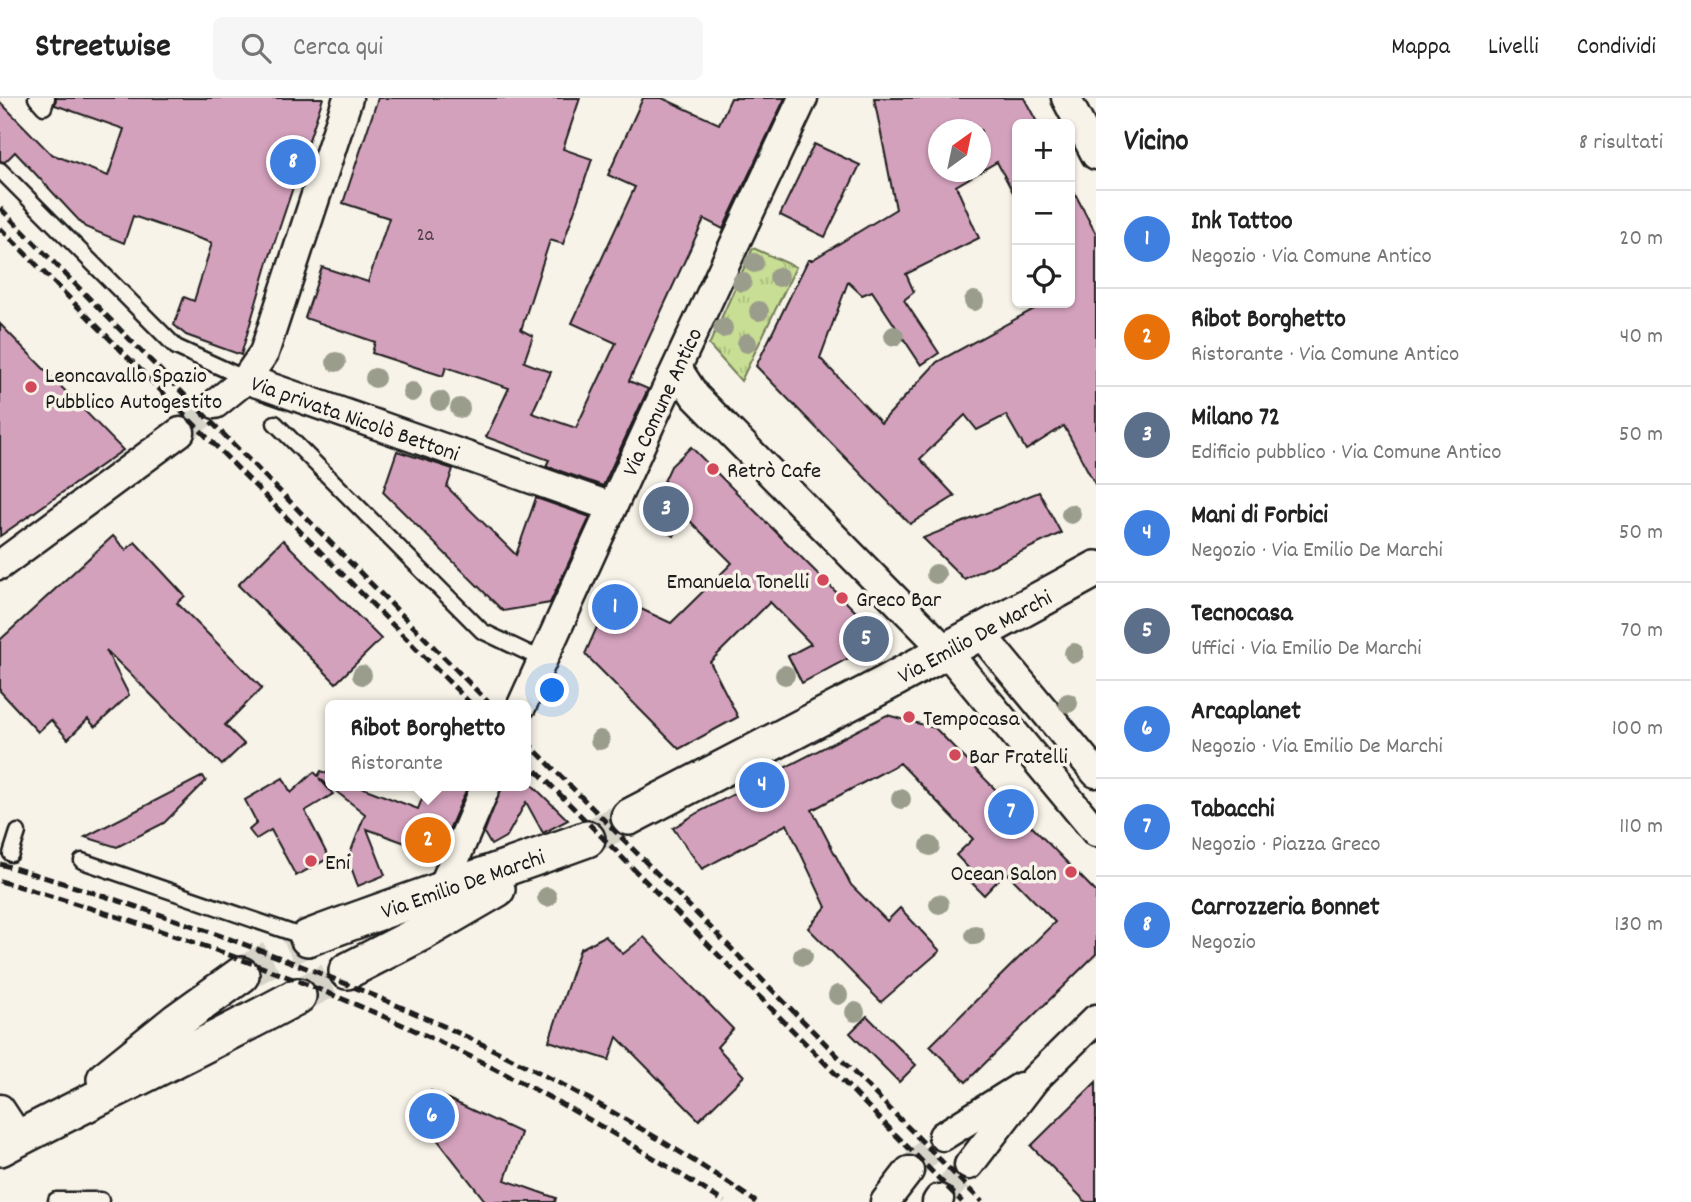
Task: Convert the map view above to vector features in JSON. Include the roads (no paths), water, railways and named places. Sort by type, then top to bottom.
[{"type":"street","points":[[215,404],[246,379],[264,354],[348,98]]},
{"type":"street","name":"Via Comune Antico","points":[[524,700],[803,98]]},
{"type":"street","points":[[1066,98],[1096,155]]},
{"type":"street","points":[[677,368],[695,396],[946,651],[1096,832]]},
{"type":"street","name":"Via privata Nicolò Bettoni","points":[[246,379],[612,507]]},
{"type":"street","points":[[0,565],[180,432]]},
{"type":"street","name":"Via Emilio De Marchi","points":[[629,817],[980,633],[1096,569]]},
{"type":"street","points":[[980,633],[1096,774]]},
{"type":"street","points":[[394,930],[441,892],[484,791]]},
{"type":"street","name":"Via Emilio De Marchi","points":[[347,971],[394,930],[534,867],[587,839],[441,892],[402,902],[394,930]]},
{"type":"street","name":"Via Emilio De Marchi","points":[[309,939],[394,930]]},
{"type":"street","points":[[56,1118],[177,1021],[241,975]]},
{"type":"street","points":[[0,1109],[10,1143],[208,1045],[298,996]]},
{"type":"street","points":[[969,1165],[1035,1079],[1096,1019]]},
{"type":"street","points":[[943,1136],[1035,1079]]},
{"type":"street","points":[[885,1202],[909,1171]]},
{"type":"lane","points":[[36,98],[44,107],[47,98]]},
{"type":"lane","name":"Via privata Nicolò Bettoni","points":[[0,170],[176,347],[246,379]]},
{"type":"lane","points":[[275,424],[482,631],[543,660]]},
{"type":"lane","points":[[11,854],[18,832]]},
{"type":"lane","name":"Via Emilio De Marchi","points":[[82,861],[309,939]]},
{"type":"lane","points":[[56,1200],[101,1200]]},
{"type":"tunnel","points":[[180,432],[215,404]]},
{"type":"tunnel","points":[[587,839],[629,817]]},
{"type":"tunnel","points":[[241,975],[308,938]]},
{"type":"tunnel","points":[[298,996],[347,971]]},
{"type":"tunnel","points":[[909,1171],[943,1136]]},
{"type":"tunnel","points":[[939,1199],[969,1165]]},
{"type":"railway","points":[[0,208],[486,700]]},
{"type":"railway","points":[[0,228],[467,700]]},
{"type":"railway","points":[[531,746],[982,1202]]},
{"type":"railway","points":[[531,765],[962,1202]]},
{"type":"railway","points":[[0,864],[197,927],[392,1003],[486,1046],[579,1094],[669,1145],[756,1202]]},
{"type":"railway","points":[[0,881],[195,943],[323,991],[386,1018],[564,1105],[724,1202]]},
{"type":"place","name":"Carrozzeria Bonnet","points":[[293,162]]},
{"type":"place","name":"Leoncavallo Spazio Pubblico Autogestito","points":[[31,387]]},
{"type":"place","name":"Retrò Cafe","points":[[713,469]]},
{"type":"place","name":"Milano 72","points":[[666,509]]},
{"type":"place","name":"Emanuela Tonelli","points":[[823,580]]},
{"type":"place","name":"Greco Bar","points":[[842,598]]},
{"type":"place","name":"Ink Tattoo","points":[[615,607]]},
{"type":"place","name":"Tecnocasa","points":[[866,639]]},
{"type":"place","name":"Tempocasa","points":[[909,717]]},
{"type":"place","name":"Bar Fratelli","points":[[955,755]]},
{"type":"place","name":"Mani di Forbici","points":[[762,785]]},
{"type":"place","name":"Tabacchi","points":[[1011,812]]},
{"type":"place","name":"Ribot Borghetto","points":[[428,840]]},
{"type":"place","name":"Eni","points":[[311,861]]},
{"type":"place","name":"Ocean Salon","points":[[1071,872]]},
{"type":"place","name":"Arcaplanet","points":[[432,1116]]}]
